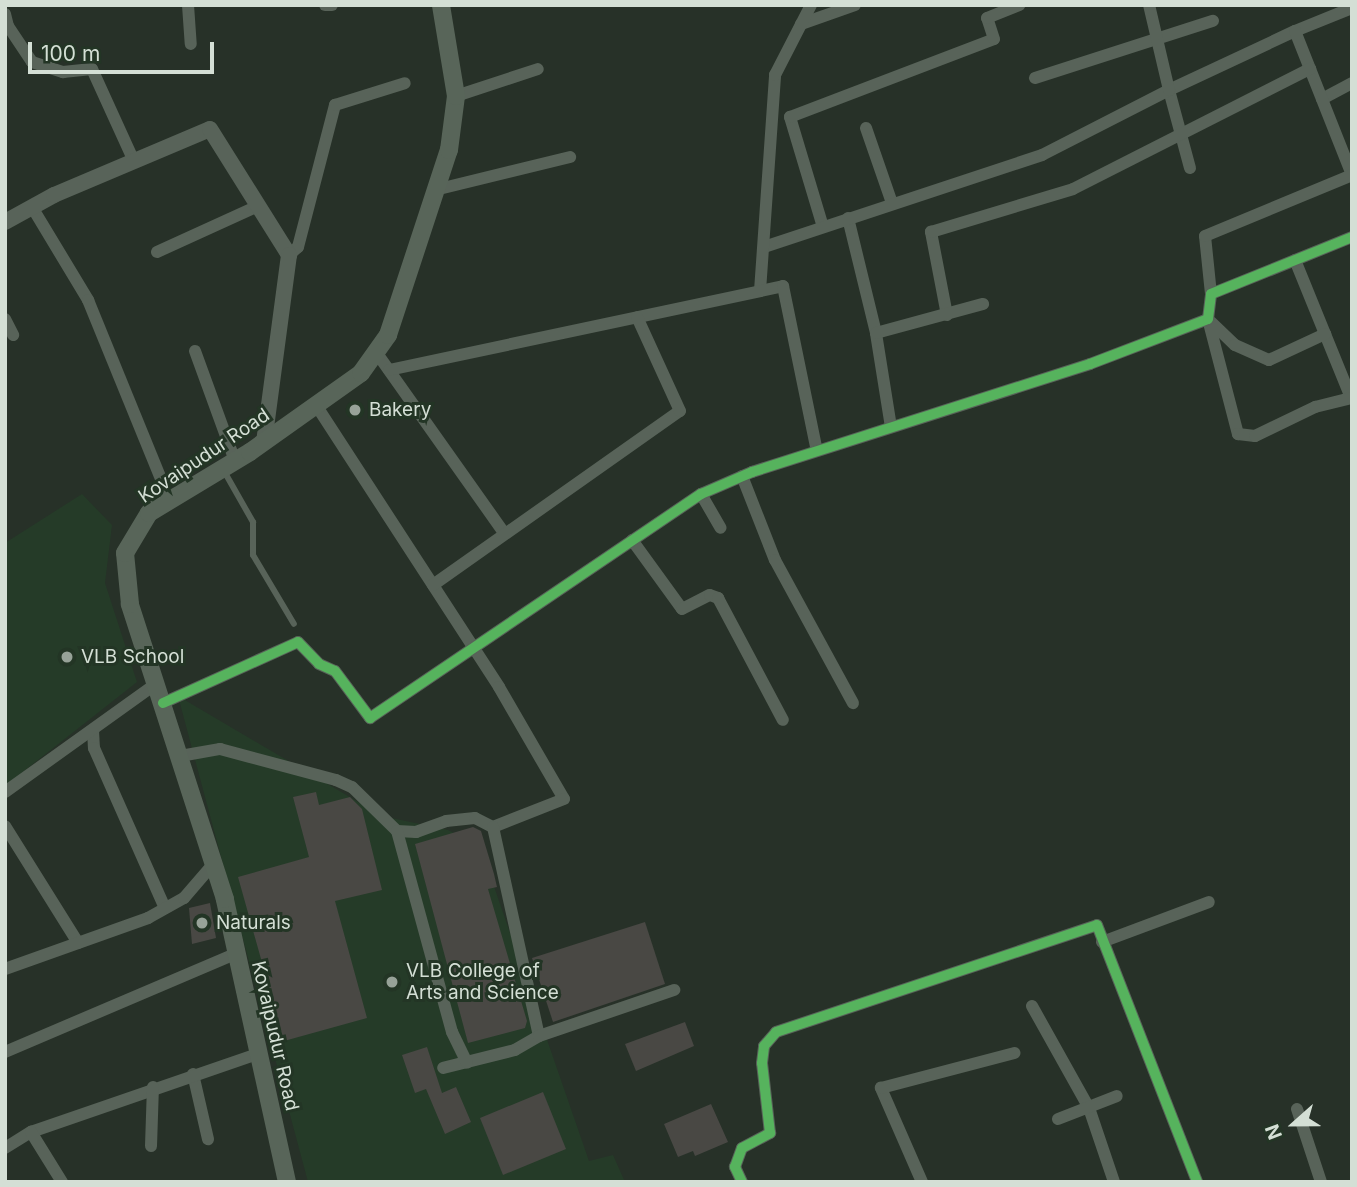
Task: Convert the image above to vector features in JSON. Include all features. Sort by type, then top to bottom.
[{"type":"main road","name":"Kovaipudur Road","points":[[287,1182],[215,862],[130,604],[125,553],[149,513],[264,442],[361,373],[388,335],[439,189],[456,96],[440,5]]},
{"type":"street","points":[[188,5],[191,44]]},
{"type":"street","points":[[325,5],[332,5]]},
{"type":"street","points":[[760,291],[775,75],[811,5]]},
{"type":"street","points":[[802,24],[855,5]]},
{"type":"street","points":[[823,227],[790,117],[994,39],[982,5]]},
{"type":"street","points":[[987,18],[1020,5]]},
{"type":"street","points":[[1149,5],[1191,168]]},
{"type":"street","points":[[764,247],[1042,155],[1169,90],[1295,31],[1352,8]]},
{"type":"street","points":[[5,14],[32,62],[63,72],[92,69],[134,161]]},
{"type":"street","points":[[1035,78],[1213,21]]},
{"type":"street","points":[[1295,31],[1352,175],[1205,236],[1211,294],[1208,319],[1238,435],[1255,436],[1315,407],[1351,398],[1295,260]]},
{"type":"street","points":[[456,96],[538,69]]},
{"type":"street","points":[[947,315],[931,232],[1073,189],[1310,69]]},
{"type":"street","points":[[289,255],[298,247],[335,105],[405,83]]},
{"type":"street","points":[[1322,99],[1352,83]]},
{"type":"street","points":[[866,128],[892,203]]},
{"type":"street","points":[[5,222],[32,207],[210,129],[289,255],[264,442]]},
{"type":"street","points":[[439,189],[570,157]]},
{"type":"street","points":[[157,252],[258,206]]},
{"type":"street","points":[[32,207],[88,300],[170,501]]},
{"type":"street","points":[[848,218],[876,333],[891,427]]},
{"type":"street","points":[[1211,294],[1352,237]]},
{"type":"street","points":[[389,370],[783,286],[817,451]]},
{"type":"street","points":[[876,333],[983,304]]},
{"type":"street","points":[[433,584],[680,411],[637,317]]},
{"type":"street","points":[[5,319],[13,335]]},
{"type":"street","points":[[1208,319],[1236,345],[1269,360],[1325,334]]},
{"type":"street","points":[[163,703],[298,642],[319,664],[335,671],[370,718],[701,494],[743,476],[817,451],[1090,364],[1208,319]]},
{"type":"street","points":[[195,351],[229,465]]},
{"type":"street","points":[[376,352],[504,533]]},
{"type":"street","points":[[316,405],[473,646],[564,799],[493,827],[475,818],[446,821],[416,832],[397,831]]},
{"type":"street","points":[[743,476],[775,560],[853,703]]},
{"type":"street","points":[[701,494],[721,528]]},
{"type":"street","points":[[632,540],[682,609],[710,595],[718,598],[783,720]]},
{"type":"street","points":[[5,792],[156,684]]},
{"type":"street","points":[[93,730],[94,748],[165,908]]},
{"type":"street","points":[[180,756],[220,749],[336,780],[359,793],[397,831],[452,1032],[467,1063]]},
{"type":"street","points":[[5,826],[78,943]]},
{"type":"street","points":[[493,827],[539,1036]]},
{"type":"street","points":[[5,969],[165,908],[184,898],[215,862]]},
{"type":"street","points":[[1102,942],[1209,902]]},
{"type":"street","points":[[742,1182],[736,1167],[742,1148],[770,1133],[762,1063],[764,1046],[776,1032],[1097,925],[1197,1182]]},
{"type":"street","points":[[5,1052],[235,954]]},
{"type":"street","points":[[443,1068],[515,1050],[539,1036],[674,990]]},
{"type":"street","points":[[1032,1006],[1089,1108],[1114,1182]]},
{"type":"street","points":[[922,1182],[881,1088],[1014,1052]]},
{"type":"street","points":[[5,1148],[30,1132],[153,1087],[257,1054]]},
{"type":"street","points":[[194,1074],[208,1139]]},
{"type":"street","points":[[151,1146],[153,1087]]},
{"type":"street","points":[[1058,1119],[1116,1096]]},
{"type":"street","points":[[1297,1109],[1321,1182]]},
{"type":"street","points":[[30,1132],[62,1182]]},
{"type":"lane","points":[[229,465],[253,522],[253,555],[294,624]]},
{"type":"shaded area","name":"VLB School","points":[[82,494],[112,525],[105,583],[137,682],[5,786],[5,543]]},
{"type":"shaded area","name":"VLB College of Arts and Science","points":[[178,696],[382,816],[448,830],[480,846],[589,1161],[613,1155],[625,1182],[308,1182]]},
{"type":"building","points":[[316,792],[319,805],[350,797],[362,809],[382,890],[335,901],[367,1018],[284,1041],[238,877],[309,857],[293,797]]},
{"type":"building","points":[[473,827],[481,831],[494,874],[497,887],[488,889],[527,1021],[525,1028],[468,1043],[415,844]]},
{"type":"building","name":"Naturals","points":[[210,903],[216,938],[192,944],[189,908]]},
{"type":"building","points":[[645,922],[665,984],[553,1022],[532,958]]},
{"type":"building","points":[[685,1022],[694,1046],[636,1071],[625,1044]]},
{"type":"building","points":[[427,1047],[442,1093],[456,1087],[471,1122],[445,1134],[426,1089],[415,1093],[402,1055]]},
{"type":"building","points":[[543,1092],[566,1149],[503,1175],[480,1118]]},
{"type":"building","points":[[711,1104],[728,1142],[695,1156],[693,1151],[678,1157],[664,1124]]},
{"type":"cycle path","points":[[163,703],[298,642],[319,664],[335,671],[370,718],[701,494],[752,472],[1090,364],[1208,319],[1211,294],[1352,237]]},
{"type":"cycle path","points":[[742,1182],[735,1167],[742,1148],[770,1133],[762,1063],[764,1046],[776,1032],[1097,925],[1197,1182]]},
{"type":"place","name":"Bakery","points":[[355,410]]},
{"type":"place","name":"VLB School","points":[[67,657]]},
{"type":"place","name":"Naturals","points":[[202,923]]},
{"type":"place","name":"VLB College of Arts and Science","points":[[392,982]]}]
